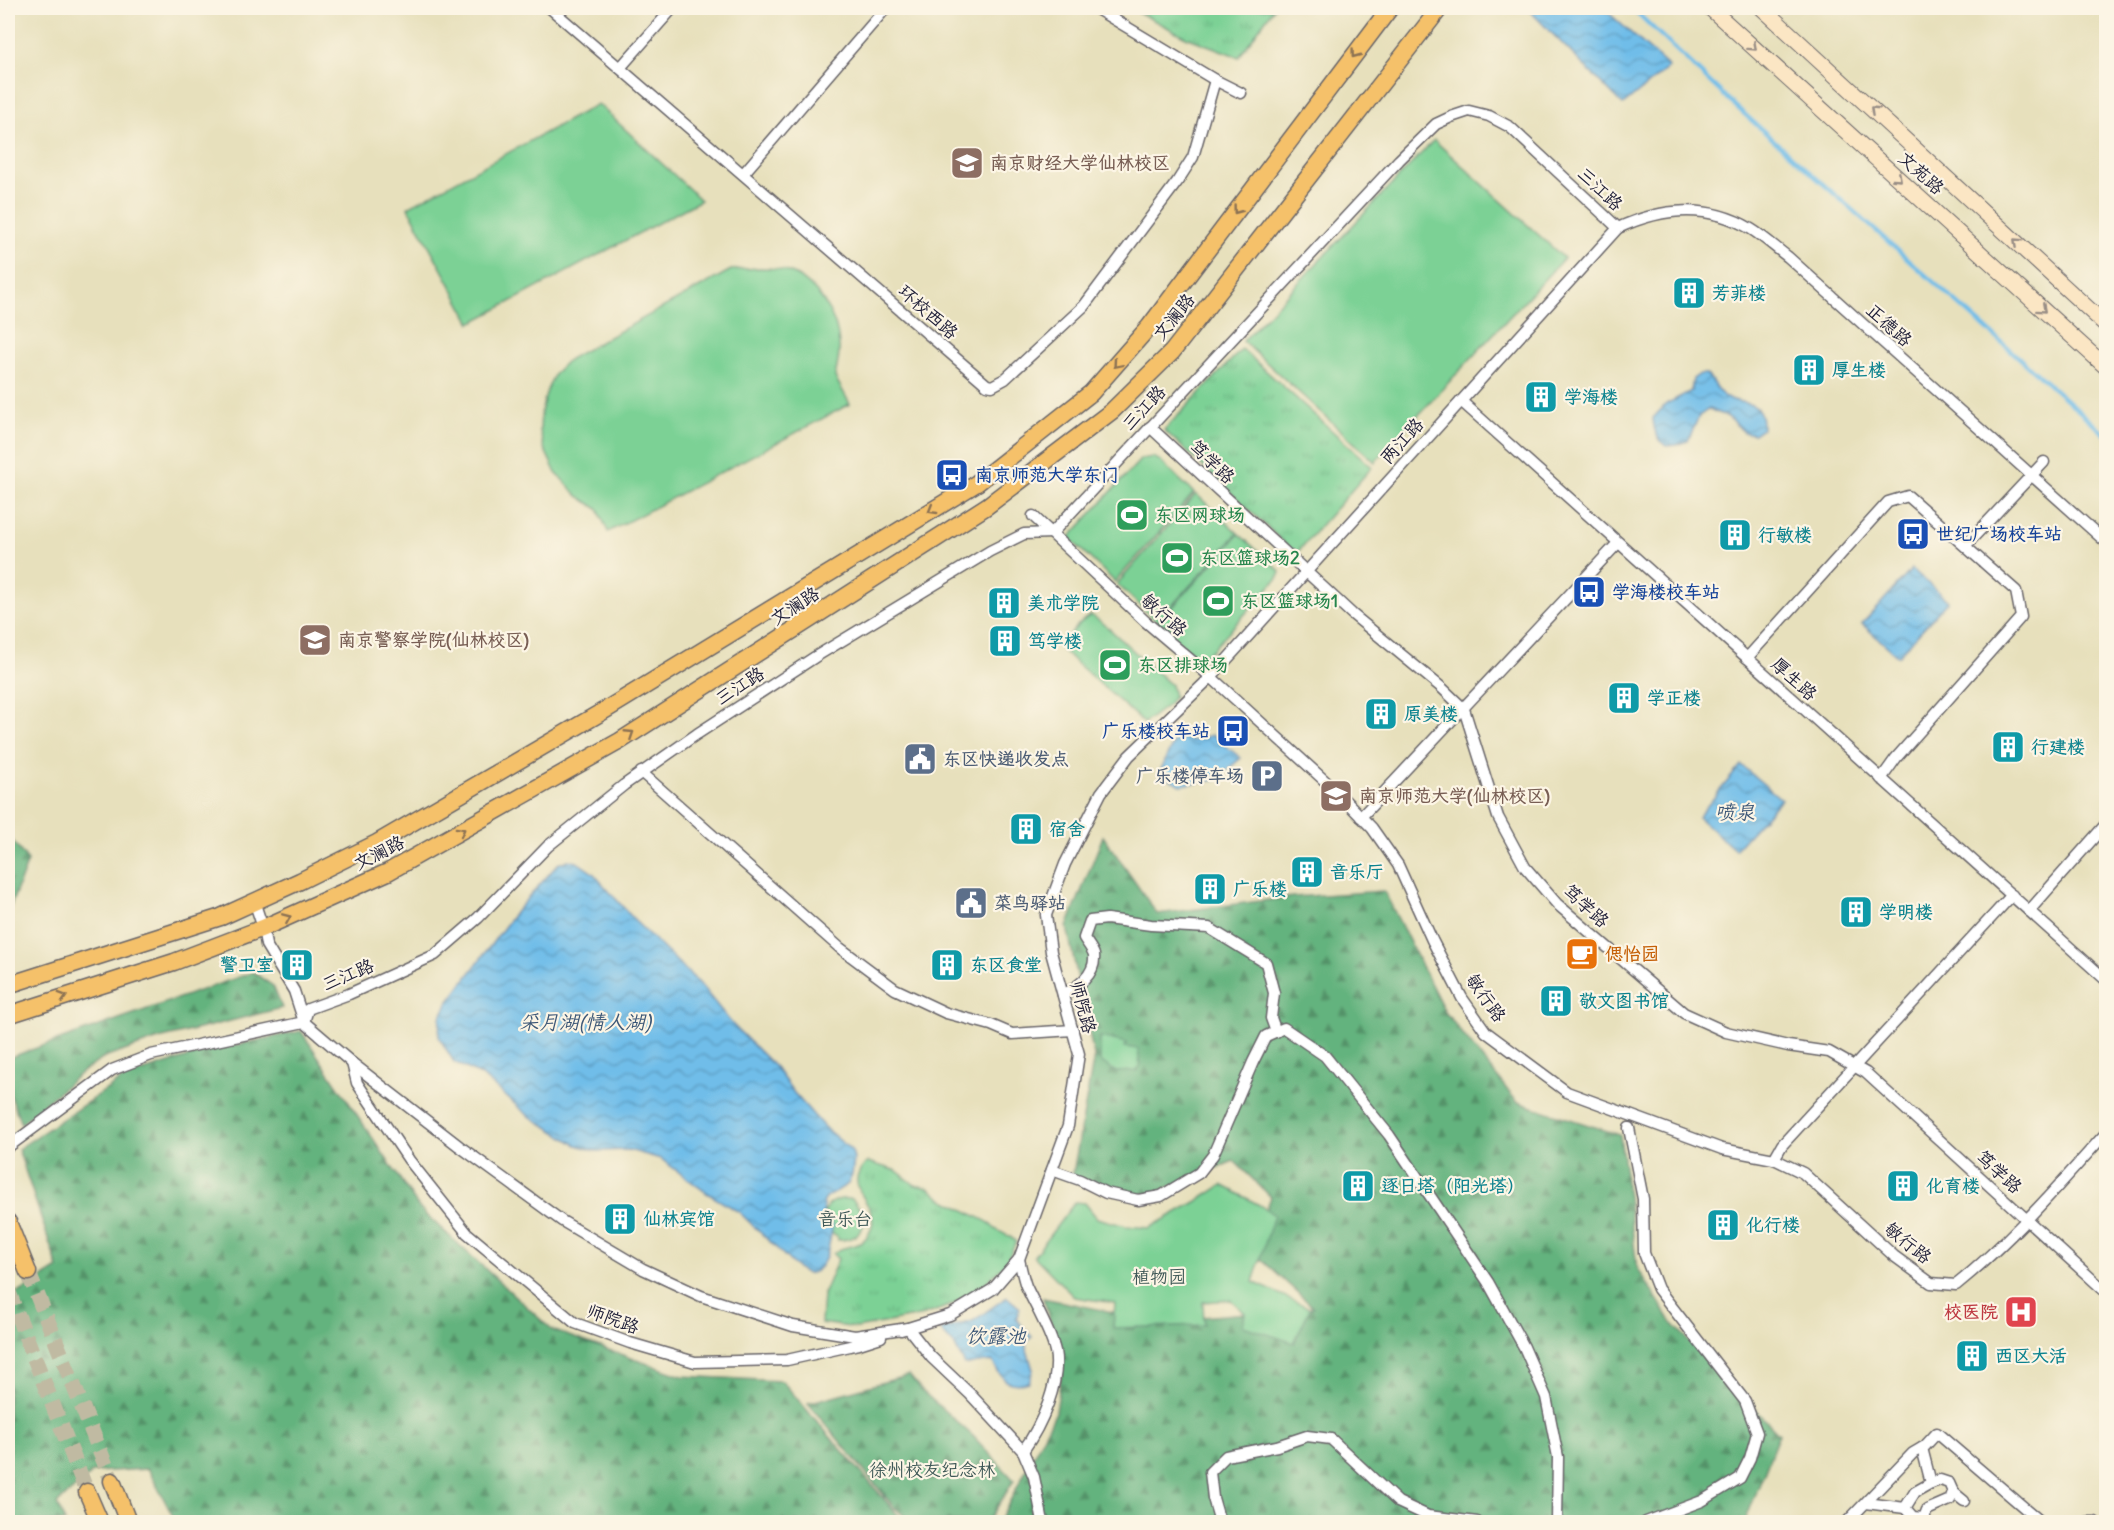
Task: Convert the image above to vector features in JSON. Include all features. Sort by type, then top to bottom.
[{"type":"main road","name":"文澜路","points":[[8,986],[221,917],[377,843],[607,709],[977,483],[1091,393],[1149,327],[1390,8]]},
{"type":"main road","name":"文澜路","points":[[8,1015],[174,962],[263,928],[388,872],[620,741],[987,507],[1112,411],[1172,352],[1440,8]]},
{"type":"main road","name":"文苑路","points":[[1710,8],[2106,367]]},
{"type":"main road","name":"文苑路","points":[[1762,8],[2106,325]]},
{"type":"main road","points":[[8,1222],[28,1272]]},
{"type":"main road","points":[[112,1481],[128,1522]]},
{"type":"main road","points":[[87,1492],[100,1522]]},
{"type":"street","name":"环校西路","points":[[550,8],[987,385],[993,386],[1005,380],[1084,306],[1178,182],[1193,157],[1215,80]]},
{"type":"street","points":[[620,68],[673,8]]},
{"type":"street","points":[[743,174],[886,8]]},
{"type":"street","points":[[1095,8],[1215,80],[1241,93]]},
{"type":"street","name":"三江路","points":[[304,1022],[308,1009],[349,994],[435,955],[478,918],[548,846],[641,772],[815,657],[1023,534],[1052,534],[1399,160],[1436,124],[1469,111],[1489,116],[1510,127],[1618,228]]},
{"type":"street","name":"正德路","points":[[1618,228],[1635,220],[1672,210],[1712,213],[1750,229],[1788,257],[2106,542]]},
{"type":"street","name":"两江路","points":[[1211,677],[1618,228]]},
{"type":"street","name":"厚生路","points":[[1461,401],[2106,980]]},
{"type":"street","name":"笃学路","points":[[1150,427],[1352,614],[1464,709],[1498,817],[1525,867],[1557,904],[1684,1012],[1726,1032],[1788,1046],[1829,1052],[1866,1072],[2106,1292]]},
{"type":"street","points":[[1966,545],[2044,462]]},
{"type":"street","points":[[1747,658],[1888,502],[1908,496],[1966,545],[2016,591],[2021,617],[1896,758],[1881,779]]},
{"type":"street","name":"敏行路","points":[[1033,516],[1146,622],[1211,677],[1335,790],[1361,817],[1398,865],[1432,940],[1462,998],[1486,1032],[1567,1092],[1722,1149],[1774,1160],[1803,1173],[1894,1256],[1931,1283],[1956,1285],[2027,1220],[2106,1133]]},
{"type":"street","points":[[1361,817],[1618,543]]},
{"type":"street","name":"师院路","points":[[352,1063],[357,1083],[409,1160],[467,1233],[574,1323],[630,1343],[695,1362],[787,1360],[859,1344],[950,1315],[993,1289],[1019,1260],[1068,1126],[1079,1054],[1051,952],[1046,915],[1065,864],[1101,793],[1129,756],[1211,677]]},
{"type":"street","points":[[641,772],[840,948],[895,989],[946,1013],[991,1025],[1012,1034],[1073,1030]]},
{"type":"street","points":[[2029,911],[2106,824]]},
{"type":"street","points":[[1774,1160],[1782,1144],[2012,895]]},
{"type":"street","points":[[8,1147],[111,1070],[151,1055],[304,1022],[294,991],[266,945],[254,902]]},
{"type":"street","points":[[1063,995],[1074,989],[1089,975],[1094,955],[1084,938],[1090,921],[1107,919],[1151,925],[1209,928],[1266,963],[1274,993],[1272,1018],[1276,1032]]},
{"type":"street","name":"师院路","points":[[304,1022],[352,1063],[459,1146],[562,1221],[643,1269],[701,1296],[793,1326],[855,1336],[908,1328]]},
{"type":"street","points":[[1052,1170],[1106,1193],[1138,1200],[1161,1196],[1199,1173],[1213,1155],[1266,1036],[1284,1028],[1325,1056],[1389,1135],[1488,1282],[1524,1347],[1546,1397],[1558,1457],[1557,1522]]},
{"type":"street","points":[[1629,1128],[1643,1199],[1644,1252],[1658,1288],[1745,1401],[1757,1433],[1740,1478],[1702,1501],[1646,1522]]},
{"type":"street","points":[[1019,1260],[1025,1284],[1055,1351],[1054,1379],[1048,1407],[1023,1451]]},
{"type":"street","points":[[908,1328],[931,1357],[970,1394],[1023,1451],[1034,1477],[1043,1522]]},
{"type":"street","points":[[1847,1522],[1913,1453],[1922,1448],[1937,1433],[2041,1522]]},
{"type":"street","points":[[1220,1522],[1213,1498],[1210,1472],[1226,1456],[1277,1446],[1307,1436],[1331,1439],[1398,1502],[1428,1516],[1477,1522]]},
{"type":"street","points":[[1922,1448],[1931,1483]]},
{"type":"street","points":[[1905,1508],[1915,1492],[1940,1480],[1949,1483],[1953,1492],[1965,1501]]},
{"type":"street","points":[[1866,1503],[1905,1508],[1913,1517],[1924,1520],[1927,1510],[1950,1500],[1953,1492]]},
{"type":"street","points":[[2086,1522],[2095,1522]]},
{"type":"green space","points":[[1130,8],[1274,8],[1239,57],[1186,37]]},
{"type":"green space","points":[[598,104],[701,200],[471,323],[408,207]]},
{"type":"green space","points":[[1434,140],[1564,258],[1375,462],[1243,341]]},
{"type":"green space","points":[[779,269],[791,273],[809,285],[824,303],[838,334],[839,353],[835,377],[850,404],[608,532],[598,509],[578,496],[556,473],[544,448],[540,431],[541,412],[555,373],[569,359],[731,270]]},
{"type":"green space","points":[[1242,349],[1372,467],[1296,554],[1164,430]]},
{"type":"green space","name":"东区网球场","points":[[1153,457],[1194,493],[1115,582],[1069,538],[1141,459]]},
{"type":"green space","name":"东区篮球场2","points":[[1196,494],[1238,533],[1157,622],[1117,584]]},
{"type":"green space","name":"东区篮球场1","points":[[1239,534],[1277,568],[1280,572],[1278,578],[1212,650],[1203,656],[1193,655],[1158,623]]},
{"type":"green space","name":"东区排球场","points":[[1091,615],[1171,685],[1174,696],[1169,704],[1144,723],[1062,650],[1062,646],[1071,633]]},
{"type":"green space","points":[[8,835],[28,861],[8,913]]},
{"type":"green space","points":[[1103,836],[1157,914],[1293,897],[1384,891],[1445,1012],[1517,1102],[1620,1135],[1637,1267],[1672,1323],[1779,1434],[1745,1522],[999,1522],[1056,1412],[1063,1362],[1043,1298],[1157,1321],[1313,1307],[1251,1250],[1271,1197],[1234,1161],[1148,1196],[1072,1179],[1094,1056],[1067,927]]},
{"type":"green space","points":[[253,972],[273,986],[282,1008],[159,1039],[104,1058],[82,1072],[21,1124],[8,1088],[8,1058]]},
{"type":"green space","points":[[301,1031],[420,1209],[552,1330],[682,1376],[782,1381],[904,1522],[176,1522],[148,1469],[93,1472],[57,1504],[65,1522],[8,1522],[8,1294],[20,1292],[58,1268],[18,1149],[125,1077],[204,1052]]},
{"type":"green space","points":[[1100,1037],[1127,1043],[1125,1047],[1138,1049],[1140,1066],[1136,1071],[1116,1072],[1100,1061]]},
{"type":"green space","points":[[868,1162],[897,1171],[915,1185],[929,1188],[941,1198],[988,1222],[995,1229],[1012,1238],[1016,1242],[1005,1265],[981,1287],[952,1305],[924,1315],[857,1328],[821,1323],[823,1295],[838,1259],[833,1254],[864,1240],[872,1224],[872,1215],[857,1181],[859,1172]]},
{"type":"green space","name":"植物园","points":[[1222,1185],[1274,1215],[1253,1282],[1310,1308],[1294,1343],[1243,1326],[1245,1313],[1231,1300],[1203,1302],[1204,1325],[1113,1328],[1115,1303],[1074,1297],[1034,1256],[1075,1202],[1085,1203],[1097,1218],[1126,1226],[1149,1228]]},
{"type":"green space","name":"音乐台","points":[[841,1199],[852,1199],[865,1214],[865,1220],[861,1230],[854,1236],[838,1240],[837,1236],[831,1233],[823,1216],[829,1205]]},
{"type":"green space","name":"徐州校友纪念林","points":[[909,1375],[921,1390],[973,1436],[1014,1480],[988,1522],[911,1522],[893,1506],[808,1403]]},
{"type":"water","points":[[1527,8],[1603,8],[1669,67],[1623,105]]},
{"type":"water","points":[[1700,374],[1706,374],[1724,396],[1755,407],[1759,411],[1762,428],[1754,434],[1744,432],[1728,417],[1709,409],[1699,416],[1688,441],[1666,446],[1656,434],[1653,418],[1666,404],[1691,391],[1693,379]]},
{"type":"water","points":[[1912,569],[1948,601],[1898,656],[1862,624]]},
{"type":"water","points":[[1177,734],[1192,741],[1212,735],[1241,758],[1215,780],[1181,785],[1159,774]]},
{"type":"water","name":"喷泉","points":[[1741,765],[1781,799],[1735,850],[1698,817]]},
{"type":"water","name":"采月湖(情人湖)","points":[[568,860],[577,862],[593,873],[638,924],[699,983],[733,1025],[775,1067],[824,1127],[852,1151],[854,1159],[848,1184],[827,1197],[823,1203],[823,1216],[833,1226],[824,1262],[814,1272],[807,1274],[797,1268],[739,1212],[707,1193],[661,1159],[629,1150],[596,1151],[577,1145],[529,1116],[482,1076],[454,1062],[439,1037],[440,1018],[447,1004],[514,914],[558,864]]},
{"type":"water","name":"饮露池","points":[[1007,1297],[1020,1308],[1016,1319],[1032,1337],[1025,1343],[1033,1370],[1029,1382],[1021,1384],[1010,1383],[1002,1378],[992,1361],[965,1365],[955,1346],[940,1330],[973,1321]]},
{"type":"waterway","points":[[1632,8],[1733,104],[2106,435]]},
{"type":"tunnel","points":[[28,1272],[112,1481]]},
{"type":"tunnel","points":[[8,1291],[87,1492]]},
{"type":"place","name":"南京财经大学仙林校区","points":[[967,163]]},
{"type":"place","name":"芳菲楼","points":[[1689,293]]},
{"type":"place","name":"厚生楼","points":[[1809,370]]},
{"type":"place","name":"学海楼","points":[[1541,397]]},
{"type":"place","name":"南京师范大学东门","points":[[952,475]]},
{"type":"place","name":"东区网球场","points":[[1132,515]]},
{"type":"place","name":"世纪广场校车站","points":[[1913,534]]},
{"type":"place","name":"行敏楼","points":[[1735,535]]},
{"type":"place","name":"东区篮球场2","points":[[1177,558]]},
{"type":"place","name":"学海楼校车站","points":[[1589,592]]},
{"type":"place","name":"东区篮球场1","points":[[1218,601]]},
{"type":"place","name":"美术学院","points":[[1004,603]]},
{"type":"place","name":"南京警察学院(仙林校区)","points":[[315,640]]},
{"type":"place","name":"笃学楼","points":[[1005,641]]},
{"type":"place","name":"东区排球场","points":[[1115,665]]},
{"type":"place","name":"学正楼","points":[[1624,698]]},
{"type":"place","name":"原美楼","points":[[1381,714]]},
{"type":"place","name":"广乐楼校车站","points":[[1233,731]]},
{"type":"place","name":"行建楼","points":[[2008,747]]},
{"type":"place","name":"东区快递收发点","points":[[920,759]]},
{"type":"place","name":"广乐楼停车场","points":[[1267,776]]},
{"type":"place","name":"南京师范大学(仙林校区)","points":[[1336,796]]},
{"type":"place","name":"宿舍","points":[[1026,829]]},
{"type":"place","name":"音乐厅","points":[[1307,872]]},
{"type":"place","name":"广乐楼","points":[[1210,889]]},
{"type":"place","name":"菜鸟驿站","points":[[971,903]]},
{"type":"place","name":"学明楼","points":[[1856,912]]},
{"type":"place","name":"偲怡园","points":[[1582,954]]},
{"type":"place","name":"警卫室","points":[[297,965]]},
{"type":"place","name":"东区食堂","points":[[947,965]]},
{"type":"place","name":"敬文图书馆","points":[[1556,1001]]},
{"type":"place","name":"逐日塔（阳光塔）","points":[[1358,1186]]},
{"type":"place","name":"化育楼","points":[[1903,1186]]},
{"type":"place","name":"仙林宾馆","points":[[620,1219]]},
{"type":"place","name":"化行楼","points":[[1723,1225]]},
{"type":"place","name":"校医院","points":[[2021,1312]]},
{"type":"place","name":"西区大活","points":[[1972,1356]]}]
